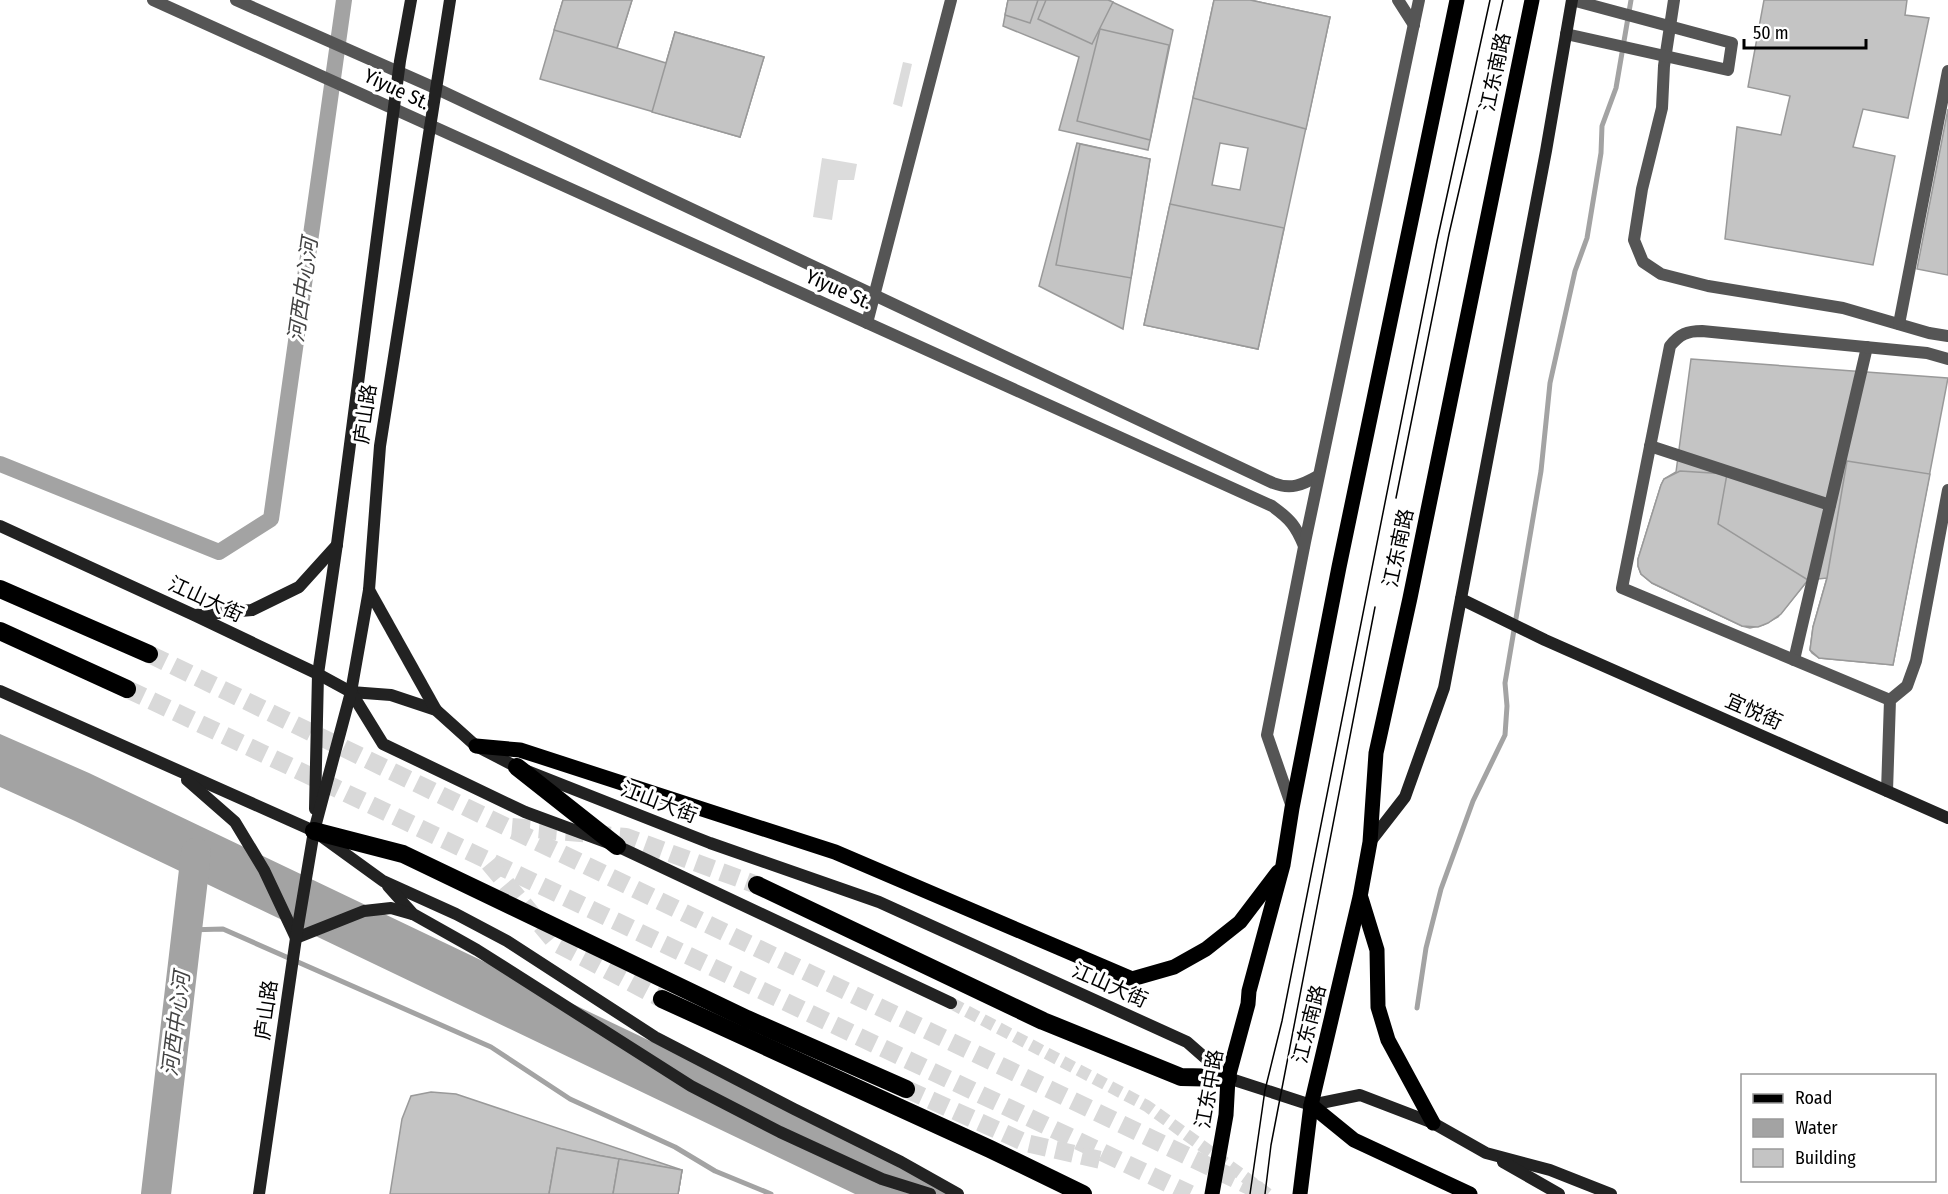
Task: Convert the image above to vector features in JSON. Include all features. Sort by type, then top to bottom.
[{"type":"highway","points":[[0,589],[149,654]]},
{"type":"highway","points":[[0,631],[127,689]]},
{"type":"highway","points":[[517,767],[617,846]]},
{"type":"highway","points":[[314,831],[403,854],[747,1019],[906,1089]]},
{"type":"highway","points":[[757,885],[1043,1021],[1181,1077],[1228,1078]]},
{"type":"highway","points":[[662,999],[980,1144],[1083,1194]]},
{"type":"main road","name":"庐山路","points":[[314,831],[318,674],[399,72],[411,0]]},
{"type":"main road","name":"庐山路","points":[[259,1194],[314,831],[351,692],[369,590],[380,446],[450,0]]},
{"type":"main road","points":[[476,746],[520,750],[835,852],[1132,979],[1174,967],[1206,949],[1240,921],[1283,865],[1339,567],[1456,0]]},
{"type":"main road","name":"江东南路","points":[[1300,1194],[1311,1105],[1360,897],[1370,842],[1376,753],[1410,598],[1532,0]]},
{"type":"main road","points":[[1370,842],[1406,797],[1443,688],[1546,151],[1572,0]]},
{"type":"main road","name":"江山大街","points":[[0,526],[194,615],[351,692],[392,695],[436,710],[476,746],[517,767],[710,843],[879,902],[1187,1042],[1228,1078],[1311,1105]]},
{"type":"main road","points":[[194,615],[252,610],[299,587],[337,544]]},
{"type":"main road","points":[[369,590],[436,710]]},
{"type":"main road","name":"宜悦街","points":[[1461,599],[1545,640],[1948,818]]},
{"type":"main road","points":[[0,691],[314,831],[383,881],[456,914],[507,941],[655,1036],[901,1162],[958,1194]]},
{"type":"main road","points":[[351,692],[383,744],[525,812],[617,846],[951,1003]]},
{"type":"main road","points":[[177,771],[235,822],[264,870],[296,938],[364,911],[392,908],[413,914],[477,950],[691,1086],[780,1132],[882,1179],[930,1194]]},
{"type":"main road","name":"江东中路","points":[[1212,1194],[1226,1114],[1228,1078],[1283,865]]},
{"type":"main road","points":[[383,881],[413,914]]},
{"type":"main road","points":[[1360,897],[1377,950],[1378,1006],[1388,1040],[1433,1123]]},
{"type":"main road","points":[[1311,1105],[1360,1095],[1433,1123],[1559,1194]]},
{"type":"main road","points":[[1311,1105],[1354,1140],[1470,1194]]},
{"type":"main road","points":[[1486,1153],[1550,1170],[1611,1194]]},
{"type":"street","name":"Yiyue St.","points":[[153,0],[1272,506],[1290,519],[1304,546]]},
{"type":"street","name":"Yiyue St.","points":[[236,0],[435,88],[1273,483],[1283,487],[1294,487],[1318,476]]},
{"type":"street","points":[[867,323],[951,0]]},
{"type":"street","points":[[1398,0],[1414,25]]},
{"type":"street","points":[[1292,808],[1267,735],[1318,476],[1419,0]]},
{"type":"street","points":[[1566,34],[1728,70],[1732,43],[1572,0]]},
{"type":"street","points":[[1674,0],[1665,56],[1662,108],[1642,189],[1634,240],[1643,262],[1661,274],[1708,286],[1843,308],[1929,333],[1948,336]]},
{"type":"street","points":[[1899,324],[1948,71]]},
{"type":"street","points":[[1890,700],[1622,588],[1671,346],[1678,336],[1688,331],[1927,353],[1948,359]]},
{"type":"street","points":[[1794,660],[1867,347]]},
{"type":"street","points":[[1650,446],[1830,505]]},
{"type":"street","points":[[1887,791],[1890,700],[1907,686],[1916,661],[1948,490]]},
{"type":"shaded area","points":[[903,62],[912,64],[902,107],[893,104]]},
{"type":"shaded area","points":[[822,158],[857,164],[854,180],[838,180],[832,220],[813,217]]},
{"type":"water","points":[[0,734],[89,773],[688,1059],[957,1194],[855,1194],[0,787]]},
{"type":"building","points":[[563,0],[632,0],[617,48],[666,63],[675,32],[764,57],[740,137],[540,79]]},
{"type":"building","points":[[563,0],[632,0],[617,48],[554,30]]},
{"type":"building","points":[[1008,0],[1108,0],[1173,30],[1148,150],[1059,130],[1079,57],[1003,26]]},
{"type":"building","points":[[1008,0],[1038,0],[1030,23],[1005,15]]},
{"type":"building","points":[[1046,0],[1108,0],[1113,2],[1092,44],[1038,19]]},
{"type":"building","points":[[1214,0],[1250,0],[1330,17],[1258,349],[1144,325]],"holes":[[[1220,143],[1248,148],[1240,190],[1212,185]]]},
{"type":"building","points":[[1214,0],[1250,0],[1330,17],[1306,129],[1193,98]]},
{"type":"building","points":[[1764,0],[1907,0],[1905,15],[1929,18],[1908,118],[1863,109],[1853,147],[1895,156],[1873,265],[1725,239],[1737,127],[1781,135],[1790,96],[1748,87]]},
{"type":"building","points":[[1100,29],[1169,45],[1150,140],[1077,121]]},
{"type":"building","points":[[675,32],[764,57],[740,137],[652,112]]},
{"type":"building","points":[[1948,109],[1948,275],[1917,269]]},
{"type":"building","points":[[1077,143],[1150,159],[1123,329],[1039,286]]},
{"type":"building","points":[[1080,144],[1150,159],[1131,278],[1056,265]]},
{"type":"building","points":[[1170,204],[1284,228],[1258,349],[1144,325]]},
{"type":"building","points":[[1691,359],[1948,378],[1893,665],[1819,658],[1812,653],[1810,650],[1813,627],[1827,578],[1808,580],[1778,617],[1763,625],[1750,628],[1652,583],[1641,574],[1638,559],[1661,485],[1664,479],[1676,472]]},
{"type":"building","points":[[1847,461],[1930,474],[1893,665],[1819,658],[1810,650],[1813,627],[1827,578]]},
{"type":"building","points":[[1680,471],[1727,474],[1718,524],[1808,580],[1781,614],[1768,623],[1758,627],[1742,626],[1652,583],[1641,574],[1638,559],[1661,485],[1664,479]]},
{"type":"building","points":[[431,1092],[456,1094],[682,1170],[678,1194],[390,1194],[402,1119],[411,1096]]},
{"type":"building","points":[[557,1148],[682,1170],[678,1194],[549,1194]]},
{"type":"building","points":[[557,1148],[619,1159],[613,1194],[549,1194]]},
{"type":"building","points":[[619,1159],[682,1170],[678,1194],[613,1194]]},
{"type":"waterway","name":"河西中心河","points":[[0,464],[219,552],[271,519],[344,0]]},
{"type":"waterway","points":[[1417,1008],[1426,948],[1441,889],[1473,801],[1505,735],[1507,706],[1505,683],[1541,471],[1550,383],[1575,271],[1587,238],[1601,153],[1602,126],[1616,88],[1631,0]]},
{"type":"waterway","name":"河西中心河","points":[[156,1194],[196,853]]},
{"type":"waterway","points":[[187,930],[223,929],[491,1047],[570,1099],[675,1147],[715,1171],[771,1194]]},
{"type":"tunnel","points":[[149,654],[1266,1194]]},
{"type":"tunnel","points":[[127,689],[1190,1194]]},
{"type":"tunnel","points":[[512,827],[626,837],[757,885]]},
{"type":"tunnel","points":[[489,863],[556,943],[662,999]]},
{"type":"tunnel","points":[[951,1003],[1147,1106],[1268,1194]]},
{"type":"tunnel","points":[[906,1089],[1026,1143],[1101,1160]]},
{"type":"tram line","points":[[1250,1194],[1265,1090],[1282,1021],[1437,241],[1490,0]]},
{"type":"tram line","points":[[1396,498],[1449,234],[1503,0]]},
{"type":"tram line","points":[[1265,1194],[1271,1145],[1375,607]]}]
